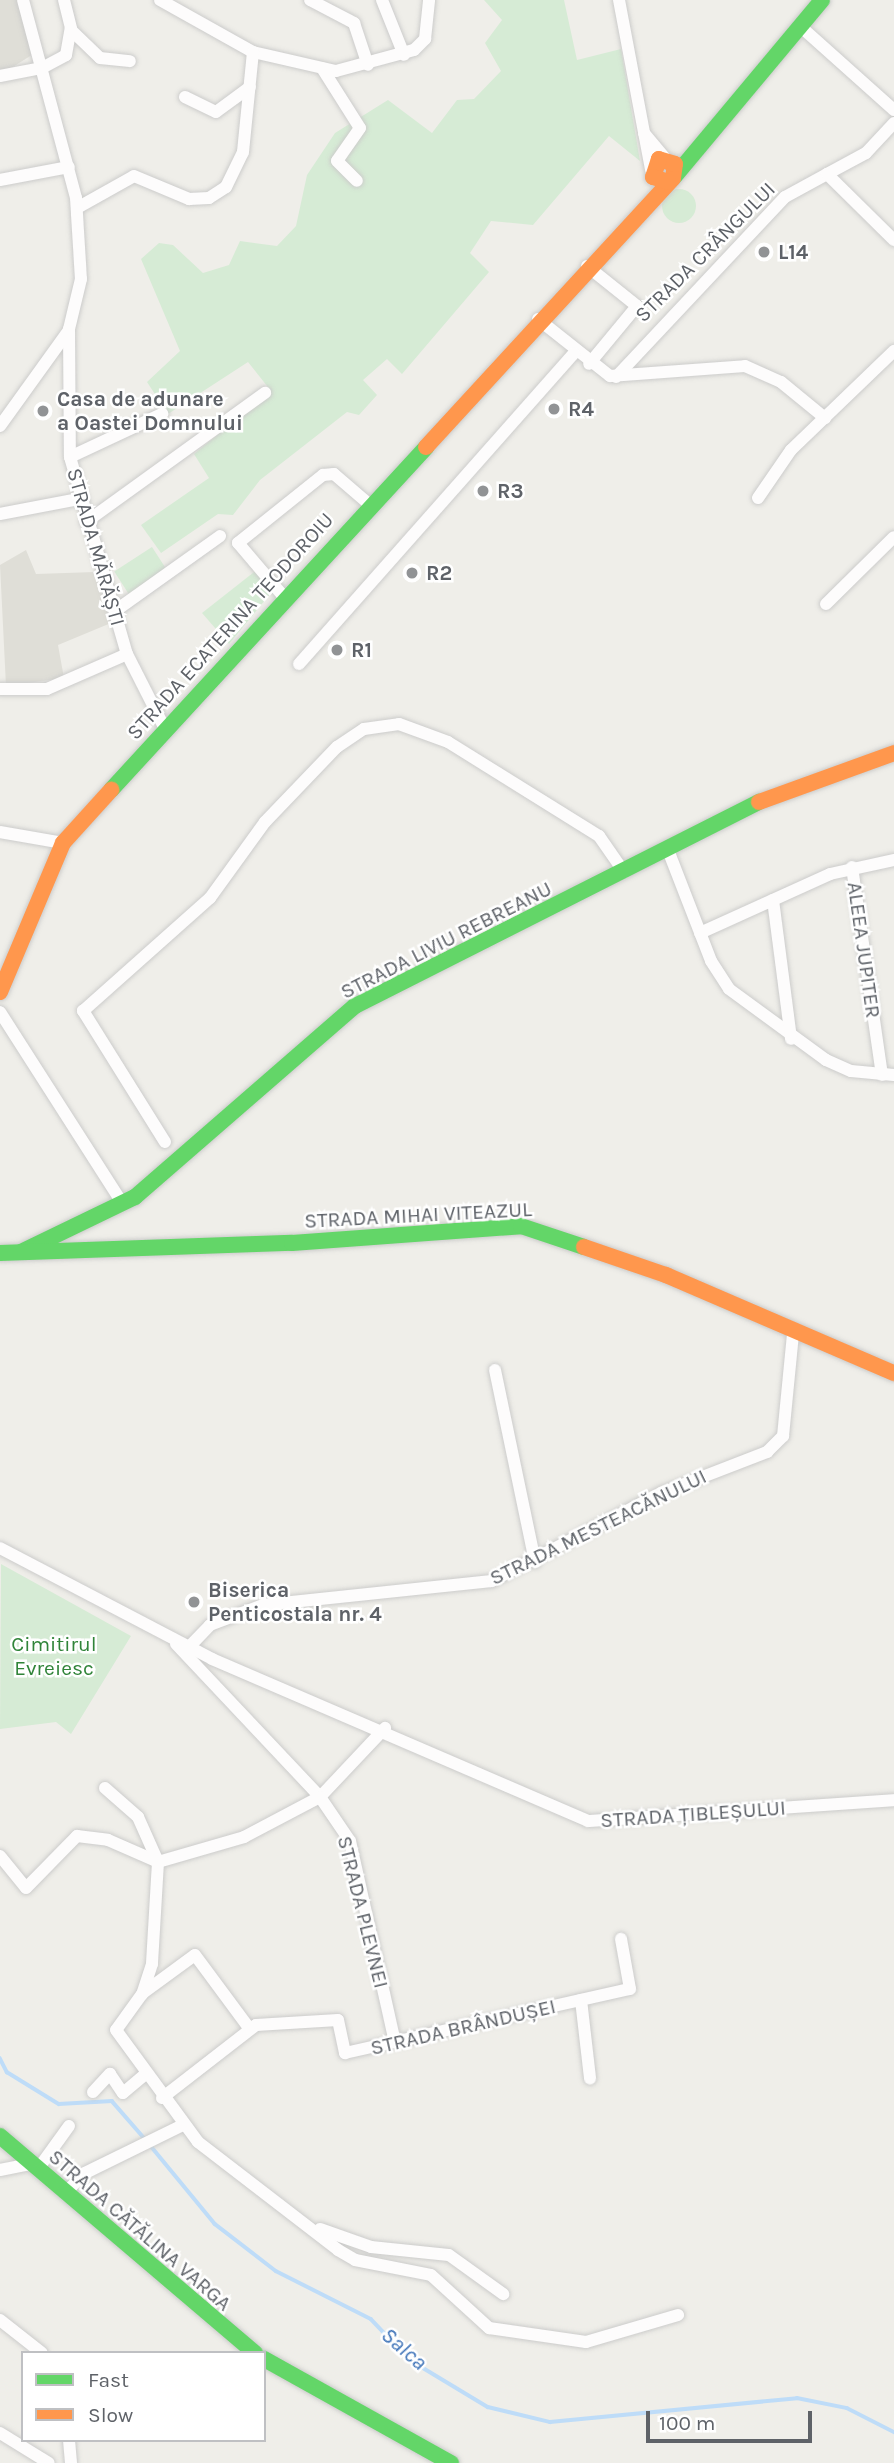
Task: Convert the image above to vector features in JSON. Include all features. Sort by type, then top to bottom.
[{"type":"main road","points":[[672,179],[694,147],[822,0]]},
{"type":"main road","points":[[672,179],[652,171],[667,158],[694,147]]},
{"type":"main road","points":[[667,158],[672,179]]},
{"type":"main road","name":"STRADA ECATERINA TEODOROIU","points":[[634,216],[652,171]]},
{"type":"main road","name":"STRADA ECATERINA TEODOROIU","points":[[0,992],[63,843],[538,319],[672,179]]},
{"type":"main road","name":"STRADA LIVIU REBREANU","points":[[21,1252],[123,1204],[355,1006],[816,776],[894,753]]},
{"type":"main road","name":"STRADA MIHAI VITEAZUL","points":[[0,1253],[521,1226],[666,1275],[793,1334],[894,1373]]},
{"type":"main road","name":"STRADA CĂTĂLINA VARGA","points":[[0,2136],[253,2351]]},
{"type":"main road","points":[[266,2360],[451,2463]]},
{"type":"street","name":"STRADA MĂRĂȘTI","points":[[23,0],[69,167],[77,208],[81,279],[69,330],[70,457],[79,499],[127,654],[164,729]]},
{"type":"street","points":[[0,76],[42,68],[66,55],[71,30],[64,0]]},
{"type":"street","points":[[160,0],[253,52],[322,68],[368,65],[404,55],[425,39],[429,0]]},
{"type":"street","points":[[310,0],[354,23],[368,65]]},
{"type":"street","points":[[382,0],[404,55]]},
{"type":"street","points":[[619,0],[652,171]]},
{"type":"street","points":[[800,26],[894,110]]},
{"type":"street","points":[[71,30],[100,58],[130,61]]},
{"type":"street","points":[[77,208],[134,176],[189,199],[209,198],[226,187],[243,152],[253,52]]},
{"type":"street","points":[[322,68],[360,128],[337,161],[357,181]]},
{"type":"street","points":[[185,97],[216,113],[250,87]]},
{"type":"street","name":"STRADA CRÂNGULUI","points":[[616,377],[785,197],[866,153],[894,123]]},
{"type":"street","points":[[644,133],[667,158]]},
{"type":"street","points":[[0,180],[69,167]]},
{"type":"street","points":[[827,174],[894,240]]},
{"type":"street","points":[[587,266],[636,306],[589,364]]},
{"type":"street","points":[[538,319],[574,353],[589,364],[616,377],[673,367],[745,366],[781,382],[825,418]]},
{"type":"street","points":[[0,426],[69,330]]},
{"type":"street","points":[[758,498],[825,418],[894,351]]},
{"type":"street","points":[[299,664],[574,353]]},
{"type":"street","points":[[86,522],[265,393]]},
{"type":"street","points":[[70,457],[162,414]]},
{"type":"street","points":[[285,597],[238,543],[323,475],[334,474],[369,504]]},
{"type":"street","points":[[0,514],[79,499]]},
{"type":"street","points":[[115,611],[220,536]]},
{"type":"street","points":[[826,604],[894,537]]},
{"type":"street","points":[[0,689],[47,689],[127,654]]},
{"type":"street","points":[[165,1142],[83,1011],[210,898],[265,822],[337,747],[365,729],[399,724],[448,742],[599,836],[624,872]]},
{"type":"street","points":[[0,832],[63,843]]},
{"type":"street","points":[[668,850],[719,977],[791,1038],[840,1067],[888,1075]]},
{"type":"street","points":[[700,933],[852,867],[894,860]]},
{"type":"street","name":"ALEEA JUPITER","points":[[852,867],[888,1075]]},
{"type":"street","points":[[773,900],[791,1038]]},
{"type":"street","points":[[0,1012],[123,1204]]},
{"type":"street","name":"STRADA MESTEACĂNULUI","points":[[189,1647],[210,1625],[241,1610],[289,1600],[456,1589],[535,1562],[661,1493],[779,1444],[793,1334]]},
{"type":"street","points":[[495,1370],[535,1562]]},
{"type":"street","name":"STRADA ȚIBLEȘULUI","points":[[0,1548],[189,1647],[385,1728],[587,1821],[894,1800]]},
{"type":"street","name":"STRADA ȚIBLEȘULUI","points":[[172,1638],[320,1797]]},
{"type":"street","points":[[0,1856],[26,1888],[77,1836],[108,1840],[158,1862],[244,1837],[320,1797],[385,1728]]},
{"type":"street","points":[[104,1788],[138,1817],[158,1862],[157,1934],[142,1994]]},
{"type":"street","name":"STRADA PLEVNEI","points":[[320,1797],[350,1841],[395,2042]]},
{"type":"street","name":"STRADA BRÂNDUȘEI","points":[[249,2028],[338,2020],[345,2053],[630,1989],[621,1939]]},
{"type":"street","points":[[162,2098],[227,2051],[249,2028],[195,1955],[142,1994],[116,2030],[146,2074],[162,2098],[181,2126],[300,2220],[355,2260],[431,2275],[489,2328],[586,2342],[678,2315]]},
{"type":"street","name":"STRADA BRÂNDUȘEI","points":[[581,2000],[590,2078]]},
{"type":"street","points":[[93,2092],[110,2074],[123,2093],[146,2074]]},
{"type":"street","points":[[0,2170],[35,2166],[69,2126]]},
{"type":"street","points":[[65,2193],[85,2173],[181,2126]]},
{"type":"street","points":[[300,2220],[347,2242],[449,2255],[503,2294]]},
{"type":"street","points":[[0,2320],[39,2351]]},
{"type":"street","points":[[0,2433],[49,2463]]},
{"type":"street","points":[[69,2442],[71,2463]]},
{"type":"shaded area","points":[[0,0],[21,0],[35,53],[0,75]]},
{"type":"shaded area","points":[[26,550],[36,574],[95,572],[111,623],[58,645],[64,678],[6,686],[0,565]]},
{"type":"green space","points":[[484,0],[564,0],[577,60],[621,49],[640,161],[609,136],[533,225],[491,221],[470,253],[489,272],[402,374],[387,359],[363,380],[377,395],[359,415],[347,412],[260,480],[233,515],[218,514],[161,553],[141,525],[209,478],[194,454],[271,391],[248,362],[168,414],[147,382],[180,351],[141,259],[159,243],[173,245],[203,273],[229,265],[240,241],[277,246],[296,226],[307,175],[335,133],[388,100],[432,133],[457,100],[474,99],[501,71],[485,43],[502,20]]},
{"type":"green space","points":[[679,189],[691,194],[696,206],[691,218],[679,223],[667,218],[662,206],[667,194]]},
{"type":"green space","points":[[152,547],[167,570],[129,594],[114,572]]},
{"type":"green space","points":[[258,569],[275,588],[229,644],[202,613]]},
{"type":"green space","name":"Cimitirul Evreiesc","points":[[1,1564],[131,1636],[71,1734],[56,1722],[0,1729]]},
{"type":"waterway","name":"Salca","points":[[0,2058],[7,2072],[59,2104],[112,2101],[146,2140]]},
{"type":"waterway","name":"Salca","points":[[151,2146],[215,2224],[276,2271],[371,2319],[410,2360],[488,2407],[550,2422],[797,2398],[847,2408],[894,2432]]},
{"type":"traffic: fast","points":[[675,176],[822,0]]},
{"type":"traffic: fast","points":[[111,790],[426,447]]},
{"type":"traffic: fast","points":[[21,1252],[135,1197],[355,1006],[759,802]]},
{"type":"traffic: fast","points":[[0,1253],[292,1243],[521,1226],[584,1247]]},
{"type":"traffic: fast","points":[[0,2136],[253,2351]]},
{"type":"traffic: fast","points":[[266,2360],[451,2463]]},
{"type":"traffic: slow","points":[[426,447],[673,178],[675,164],[659,159],[653,177],[668,182]]},
{"type":"traffic: slow","points":[[759,802],[894,753]]},
{"type":"traffic: slow","points":[[0,992],[63,843],[111,790]]},
{"type":"traffic: slow","points":[[584,1247],[666,1275],[894,1373]]},
{"type":"place","name":"L14","points":[[764,252]]},
{"type":"place","name":"R4","points":[[554,409]]},
{"type":"place","name":"Casa de adunare a Oastei Domnului","points":[[43,411]]},
{"type":"place","name":"R3","points":[[483,491]]},
{"type":"place","name":"R2","points":[[412,573]]},
{"type":"place","name":"R1","points":[[337,650]]},
{"type":"place","name":"Biserica Penticostala nr. 4","points":[[194,1602]]}]
